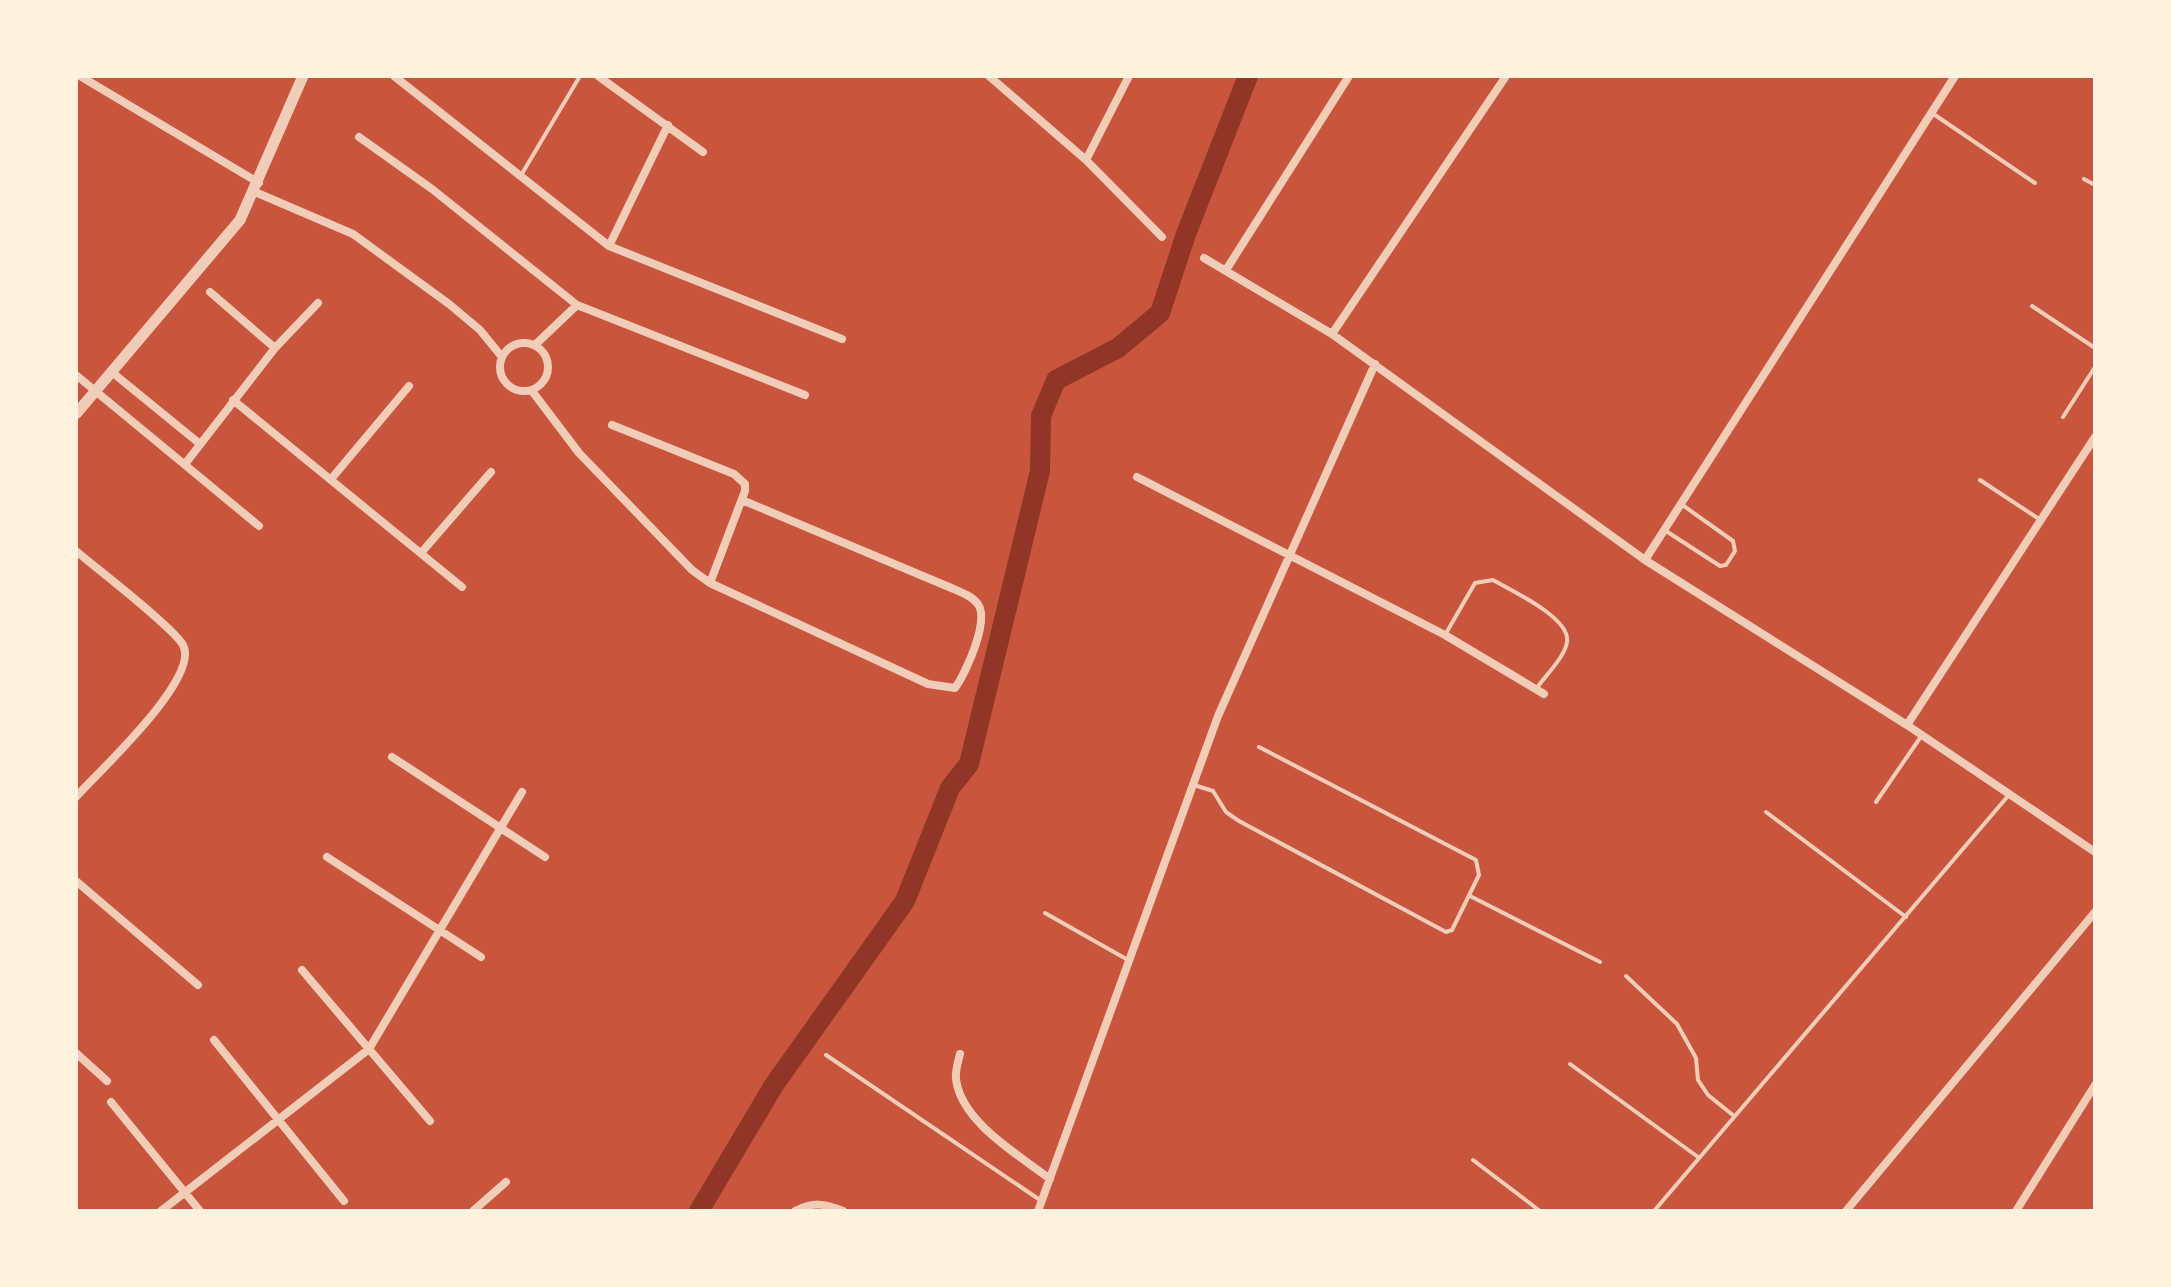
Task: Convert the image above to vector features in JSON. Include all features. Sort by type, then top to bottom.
[{"type":"street","points":[[80,76],[257,187],[353,234],[449,304],[480,330],[502,357]]},
{"type":"street","points":[[76,414],[240,220],[303,76]]},
{"type":"street","points":[[394,76],[609,246],[842,339]]},
{"type":"street","points":[[598,76],[703,152]]},
{"type":"street","points":[[989,76],[1086,160],[1162,237]]},
{"type":"street","points":[[1086,160],[1129,76]]},
{"type":"street","points":[[1226,270],[1349,76]]},
{"type":"street","points":[[1332,334],[1506,76]]},
{"type":"street","points":[[1645,560],[1955,76]]},
{"type":"street","points":[[609,246],[668,125]]},
{"type":"street","points":[[359,137],[432,189],[577,305],[805,395]]},
{"type":"street","points":[[1204,258],[1332,334],[1645,560],[1907,725],[2095,852]]},
{"type":"street","points":[[210,292],[275,348]]},
{"type":"street","points":[[185,464],[275,348],[318,303]]},
{"type":"street","points":[[535,345],[577,305]]},
{"type":"street","points":[[532,391],[546,378],[548,369],[542,351],[535,345],[516,344],[502,357],[499,366],[506,384],[513,389],[532,391],[579,453],[692,570],[710,583],[928,684],[955,688],[962,678],[981,628],[982,612],[978,603],[949,587],[742,500]]},
{"type":"street","points":[[1038,1211],[1218,716],[1288,552],[1375,364]]},
{"type":"street","points":[[113,373],[200,444]]},
{"type":"street","points":[[76,375],[259,526]]},
{"type":"street","points":[[332,478],[409,386]]},
{"type":"street","points":[[233,400],[462,587]]},
{"type":"street","points":[[612,425],[734,474],[745,484],[742,500],[710,583]]},
{"type":"street","points":[[1907,725],[2095,437]]},
{"type":"street","points":[[421,553],[491,472]]},
{"type":"street","points":[[1137,477],[1445,635],[1540,691]]},
{"type":"street","points":[[76,551],[176,638],[184,646],[186,661],[172,691],[76,797]]},
{"type":"street","points":[[392,757],[545,857]]},
{"type":"street","points":[[161,1211],[369,1049],[522,792]]},
{"type":"street","points":[[327,857],[439,933],[481,957]]},
{"type":"street","points":[[76,881],[198,985]]},
{"type":"street","points":[[1846,1211],[2095,912]]},
{"type":"street","points":[[302,970],[430,1121]]},
{"type":"street","points":[[214,1040],[344,1201]]},
{"type":"street","points":[[76,1053],[107,1081]]},
{"type":"street","points":[[960,1054],[955,1077],[960,1094],[975,1115],[1050,1179]]},
{"type":"street","points":[[2016,1211],[2095,1085]]},
{"type":"street","points":[[111,1102],[200,1211]]},
{"type":"street","points":[[473,1211],[506,1182]]},
{"type":"street","points":[[795,1211],[808,1205],[825,1204],[843,1211]]},
{"type":"lane","points":[[520,177],[580,76]]},
{"type":"lane","points":[[1932,113],[2035,183]]},
{"type":"lane","points":[[2084,179],[2095,185]]},
{"type":"lane","points":[[2032,306],[2095,348]]},
{"type":"lane","points":[[2063,417],[2095,367]]},
{"type":"lane","points":[[1980,480],[2041,521]]},
{"type":"lane","points":[[1664,530],[1720,566],[1730,559],[1736,545],[1733,541],[1681,504]]},
{"type":"lane","points":[[1445,635],[1475,583],[1493,580],[1505,587],[1555,617],[1567,630],[1568,644],[1540,691]]},
{"type":"lane","points":[[1876,802],[1922,735]]},
{"type":"lane","points":[[1194,785],[1213,791],[1226,812],[1239,821],[1446,932],[1458,921],[1479,875],[1476,860],[1259,747]]},
{"type":"lane","points":[[1654,1211],[2009,794]]},
{"type":"lane","points":[[1766,812],[1906,917]]},
{"type":"lane","points":[[1470,896],[1600,962]]},
{"type":"lane","points":[[1045,913],[1128,960]]},
{"type":"lane","points":[[1626,976],[1677,1024],[1696,1058],[1698,1080],[1734,1116]]},
{"type":"lane","points":[[826,1055],[1042,1201]]},
{"type":"lane","points":[[1570,1064],[1698,1157]]},
{"type":"lane","points":[[1473,1160],[1540,1211]]},
{"type":"waterway","points":[[699,1211],[774,1085],[905,901],[950,788],[969,764],[1040,471],[1041,416],[1056,380],[1118,348],[1160,313],[1186,234],[1248,76]]}]
